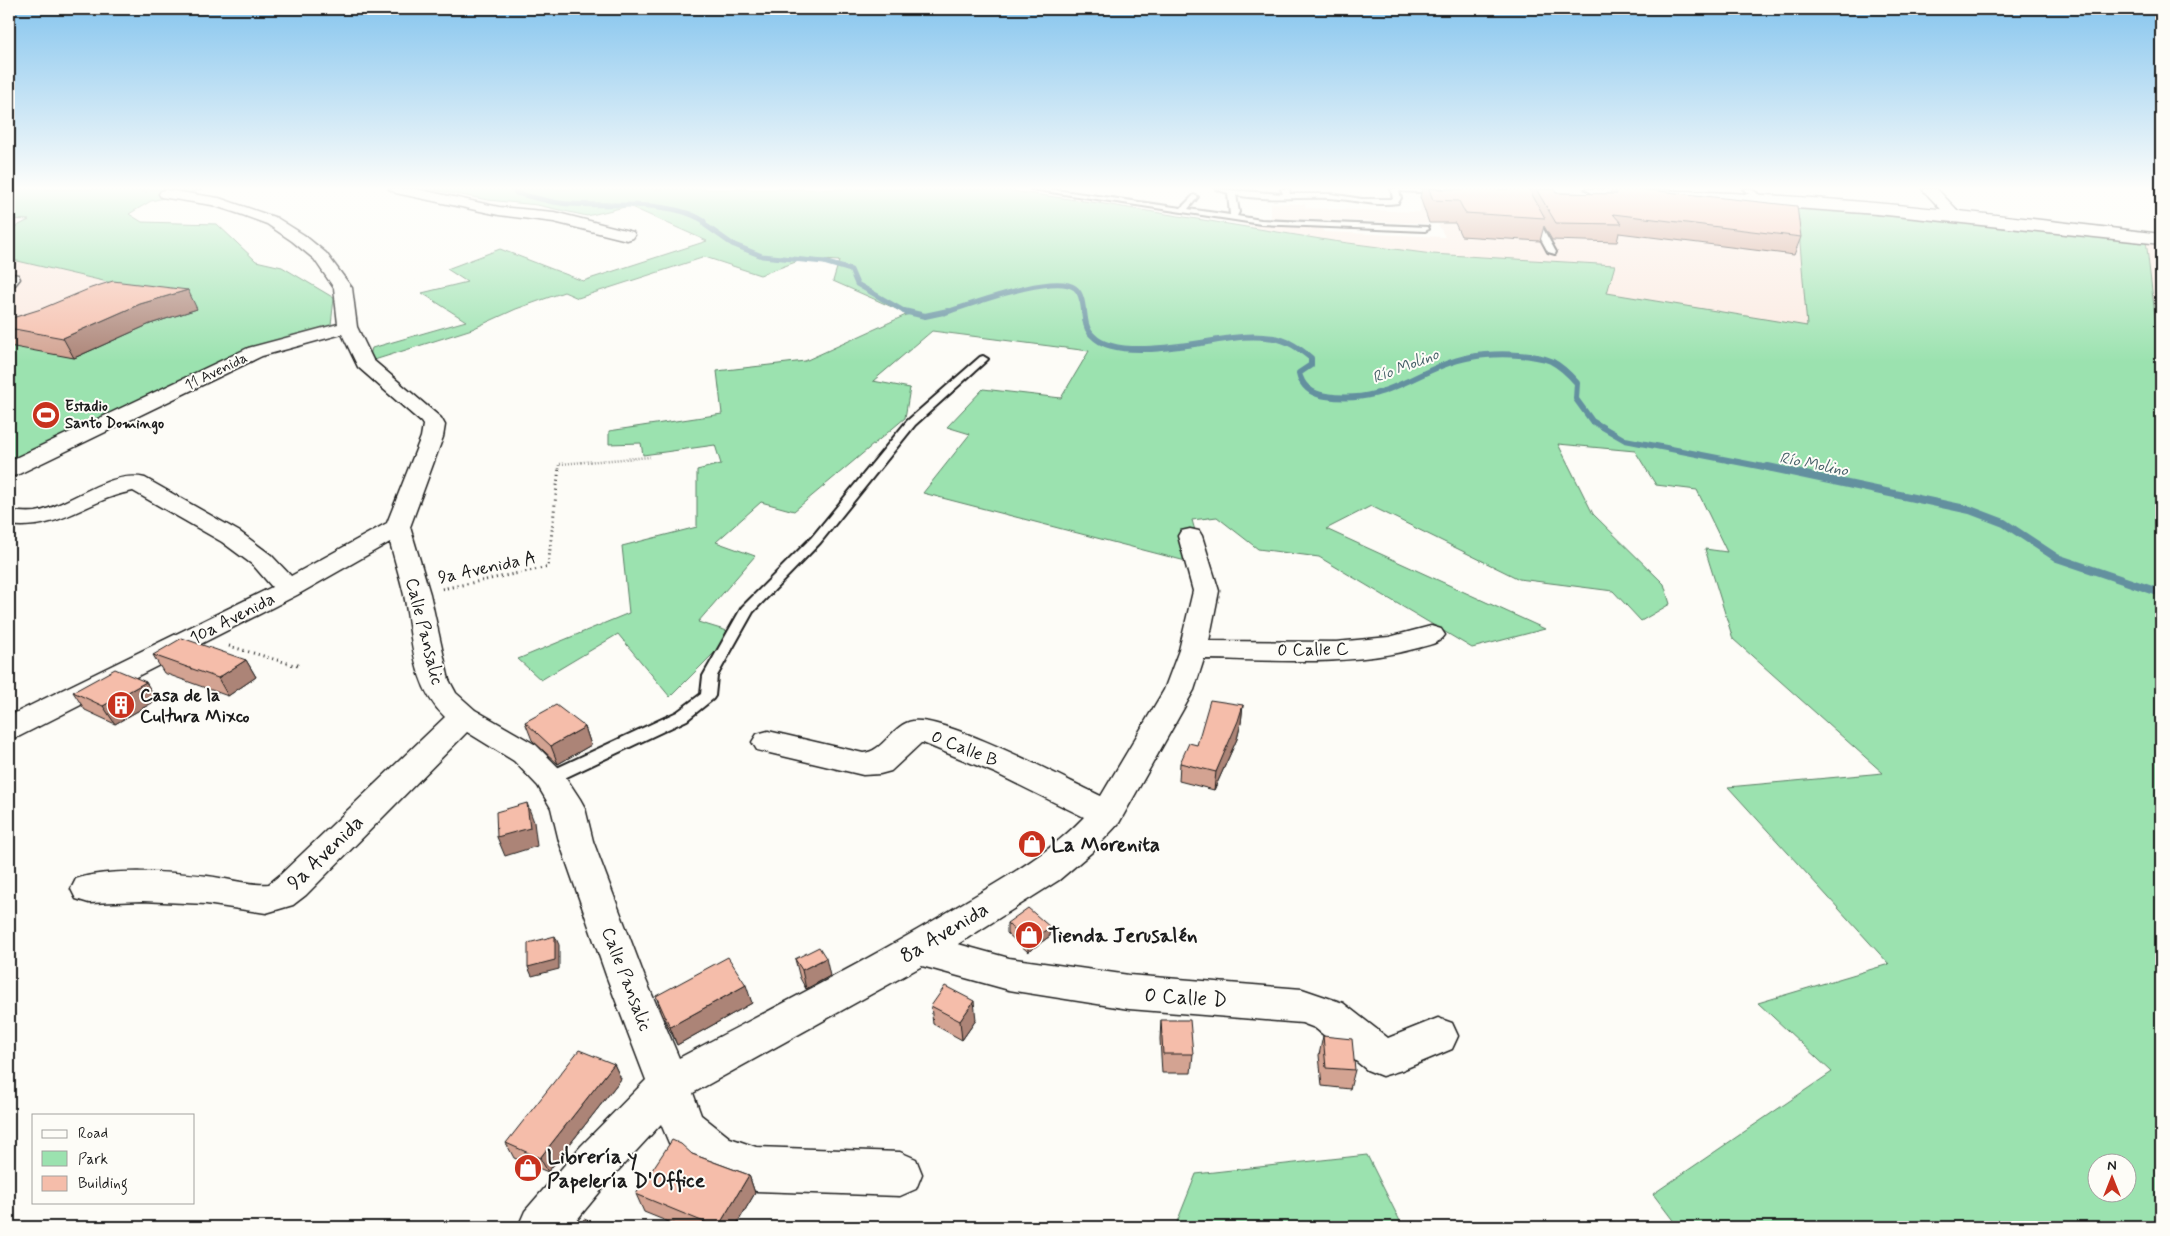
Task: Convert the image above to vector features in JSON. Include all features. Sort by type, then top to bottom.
[{"type":"street","points":[[309,247],[320,256],[344,288],[348,327],[365,362],[430,418],[434,425],[432,437],[398,527]]},
{"type":"street","name":"11 Avenida","points":[[9,470],[265,348],[348,327]]},
{"type":"street","points":[[9,518],[34,519],[50,515],[104,490],[137,483],[232,537],[262,560],[288,590]]},
{"type":"street","name":"10a Avenida","points":[[9,729],[288,590],[398,527]]},
{"type":"street","name":"Calle Pansalic","points":[[398,527],[417,594],[434,680],[444,699],[464,717],[525,753],[550,778],[568,808],[576,841],[626,978],[670,1085],[684,1128],[716,1155],[756,1169],[900,1174]]},
{"type":"street","name":"8a Avenida","points":[[541,1227],[598,1161],[670,1085],[919,949],[1047,870],[1080,843],[1107,814],[1178,690],[1193,650],[1206,590],[1190,536]]},
{"type":"street","name":"0 Calle C","points":[[1193,650],[1372,648],[1386,647],[1431,635]]},
{"type":"street","name":"9a Avenida","points":[[89,889],[142,887],[206,890],[266,899],[280,895],[293,885],[464,717]]},
{"type":"street","name":"0 Calle B","points":[[768,742],[873,765],[880,763],[913,732],[920,730],[1023,772],[1107,814]]},
{"type":"street","name":"0 Calle D","points":[[919,949],[1009,974],[1036,979],[1129,992],[1302,1006],[1329,1015],[1382,1057],[1387,1057],[1438,1036]]},
{"type":"lane","points":[[1549,247],[1552,252]]},
{"type":"lane","points":[[550,778],[682,716],[708,696],[710,676],[748,610],[816,540],[911,423],[983,359]]},
{"type":"path","name":"9a Avenida A","points":[[417,594],[548,567],[557,497],[559,464],[650,457]]},
{"type":"path","points":[[198,636],[302,667]]},
{"type":"shaded area","points":[[1376,247],[1800,247],[1807,326],[1607,293],[1615,265],[1432,254]]},
{"type":"shaded area","points":[[2147,247],[2161,247],[2161,342],[2158,341]]},
{"type":"shaded area","points":[[9,259],[144,291],[9,339]]},
{"type":"green space","points":[[9,247],[241,247],[256,261],[282,267],[334,298],[331,325],[314,334],[206,375],[9,472],[9,339],[142,290],[9,259]]},
{"type":"green space","points":[[689,247],[1376,247],[1432,254],[1615,265],[1607,293],[1807,326],[1800,247],[2147,247],[2158,341],[2161,342],[2161,1227],[1678,1227],[1653,1194],[1832,1072],[1758,1003],[1889,964],[1728,787],[1883,773],[1733,639],[1705,549],[1727,552],[1697,490],[1656,485],[1635,451],[1558,444],[1593,514],[1664,584],[1670,604],[1641,621],[1613,591],[1519,579],[1371,506],[1326,529],[1545,629],[1472,648],[1319,557],[1258,549],[1217,517],[1192,520],[1205,566],[923,493],[970,434],[947,427],[983,389],[1061,398],[1089,351],[932,331],[873,381],[910,388],[905,418],[794,511],[761,502],[716,542],[755,556],[698,622],[734,633],[670,697],[618,634],[541,680],[518,659],[629,613],[622,546],[697,527],[697,470],[721,464],[715,445],[643,455],[641,443],[609,444],[609,431],[722,414],[717,371],[805,361],[908,314],[833,281],[839,261],[804,259],[760,275],[705,257],[578,298],[564,292],[516,309],[472,329],[368,362],[372,348],[466,321],[422,293],[467,282],[447,269],[500,249],[583,281]]},
{"type":"green space","points":[[1367,1155],[1403,1227],[1175,1227],[1196,1174]]},
{"type":"building","points":[[113,281],[188,290],[140,304],[63,338],[9,328],[9,319],[41,309]]},
{"type":"building","points":[[182,638],[246,660],[218,678],[153,655]]},
{"type":"building","points":[[115,669],[146,682],[103,706],[73,692]]},
{"type":"building","points":[[1210,700],[1243,705],[1216,772],[1180,763],[1189,743],[1197,745]]},
{"type":"building","points":[[556,705],[585,727],[551,746],[525,722]]},
{"type":"building","points":[[527,803],[530,828],[497,837],[496,812]]},
{"type":"building","points":[[1028,908],[1050,927],[1028,943],[1007,923]]},
{"type":"building","points":[[555,936],[555,960],[528,967],[528,943]]},
{"type":"building","points":[[819,947],[826,958],[802,970],[795,959]]},
{"type":"building","points":[[728,957],[746,985],[670,1027],[656,996]]},
{"type":"building","points":[[945,986],[974,1001],[960,1021],[931,1006]]},
{"type":"building","points":[[1161,1020],[1190,1020],[1193,1054],[1163,1054]]},
{"type":"building","points":[[1323,1036],[1352,1039],[1355,1070],[1326,1068]]},
{"type":"building","points":[[579,1050],[614,1064],[540,1158],[506,1143]]},
{"type":"building","points":[[672,1140],[681,1144],[692,1154],[749,1175],[718,1227],[636,1194]]},
{"type":"building","points":[[584,1219],[603,1227],[578,1227]]},
{"type":"waterway","name":"Río Molino","points":[[739,247],[762,256],[824,262],[851,270],[857,284],[907,313]]},
{"type":"waterway","name":"Río Molino","points":[[944,313],[992,297],[1050,284],[1065,284],[1075,288],[1081,296],[1084,313]]},
{"type":"waterway","name":"Río Molino","points":[[904,311],[925,316],[948,311]]},
{"type":"waterway","name":"Río Molino","points":[[1084,311],[1087,328],[1091,334],[1105,344],[1120,348],[1160,348],[1248,337],[1279,339],[1298,348],[1311,358],[1311,365],[1299,373],[1300,378],[1308,389],[1316,394],[1326,396],[1348,398],[1367,396],[1385,391],[1452,362],[1471,357],[1511,354],[1542,358],[1558,365],[1577,383],[1576,399],[1592,421],[1625,440],[1774,469]]},
{"type":"waterway","name":"Río Molino","points":[[1768,467],[1970,510],[2004,523],[2057,558],[2161,593]]},
{"type":"place","name":"Estadio Santo Domingo","points":[[46,415]]},
{"type":"place","name":"Casa de la Cultura Mixco","points":[[121,705]]},
{"type":"place","name":"La Morenita","points":[[1032,844]]},
{"type":"place","name":"Tienda Jerusalén","points":[[1029,935]]},
{"type":"place","name":"Librería y Papelería D'Office","points":[[528,1168]]}]
